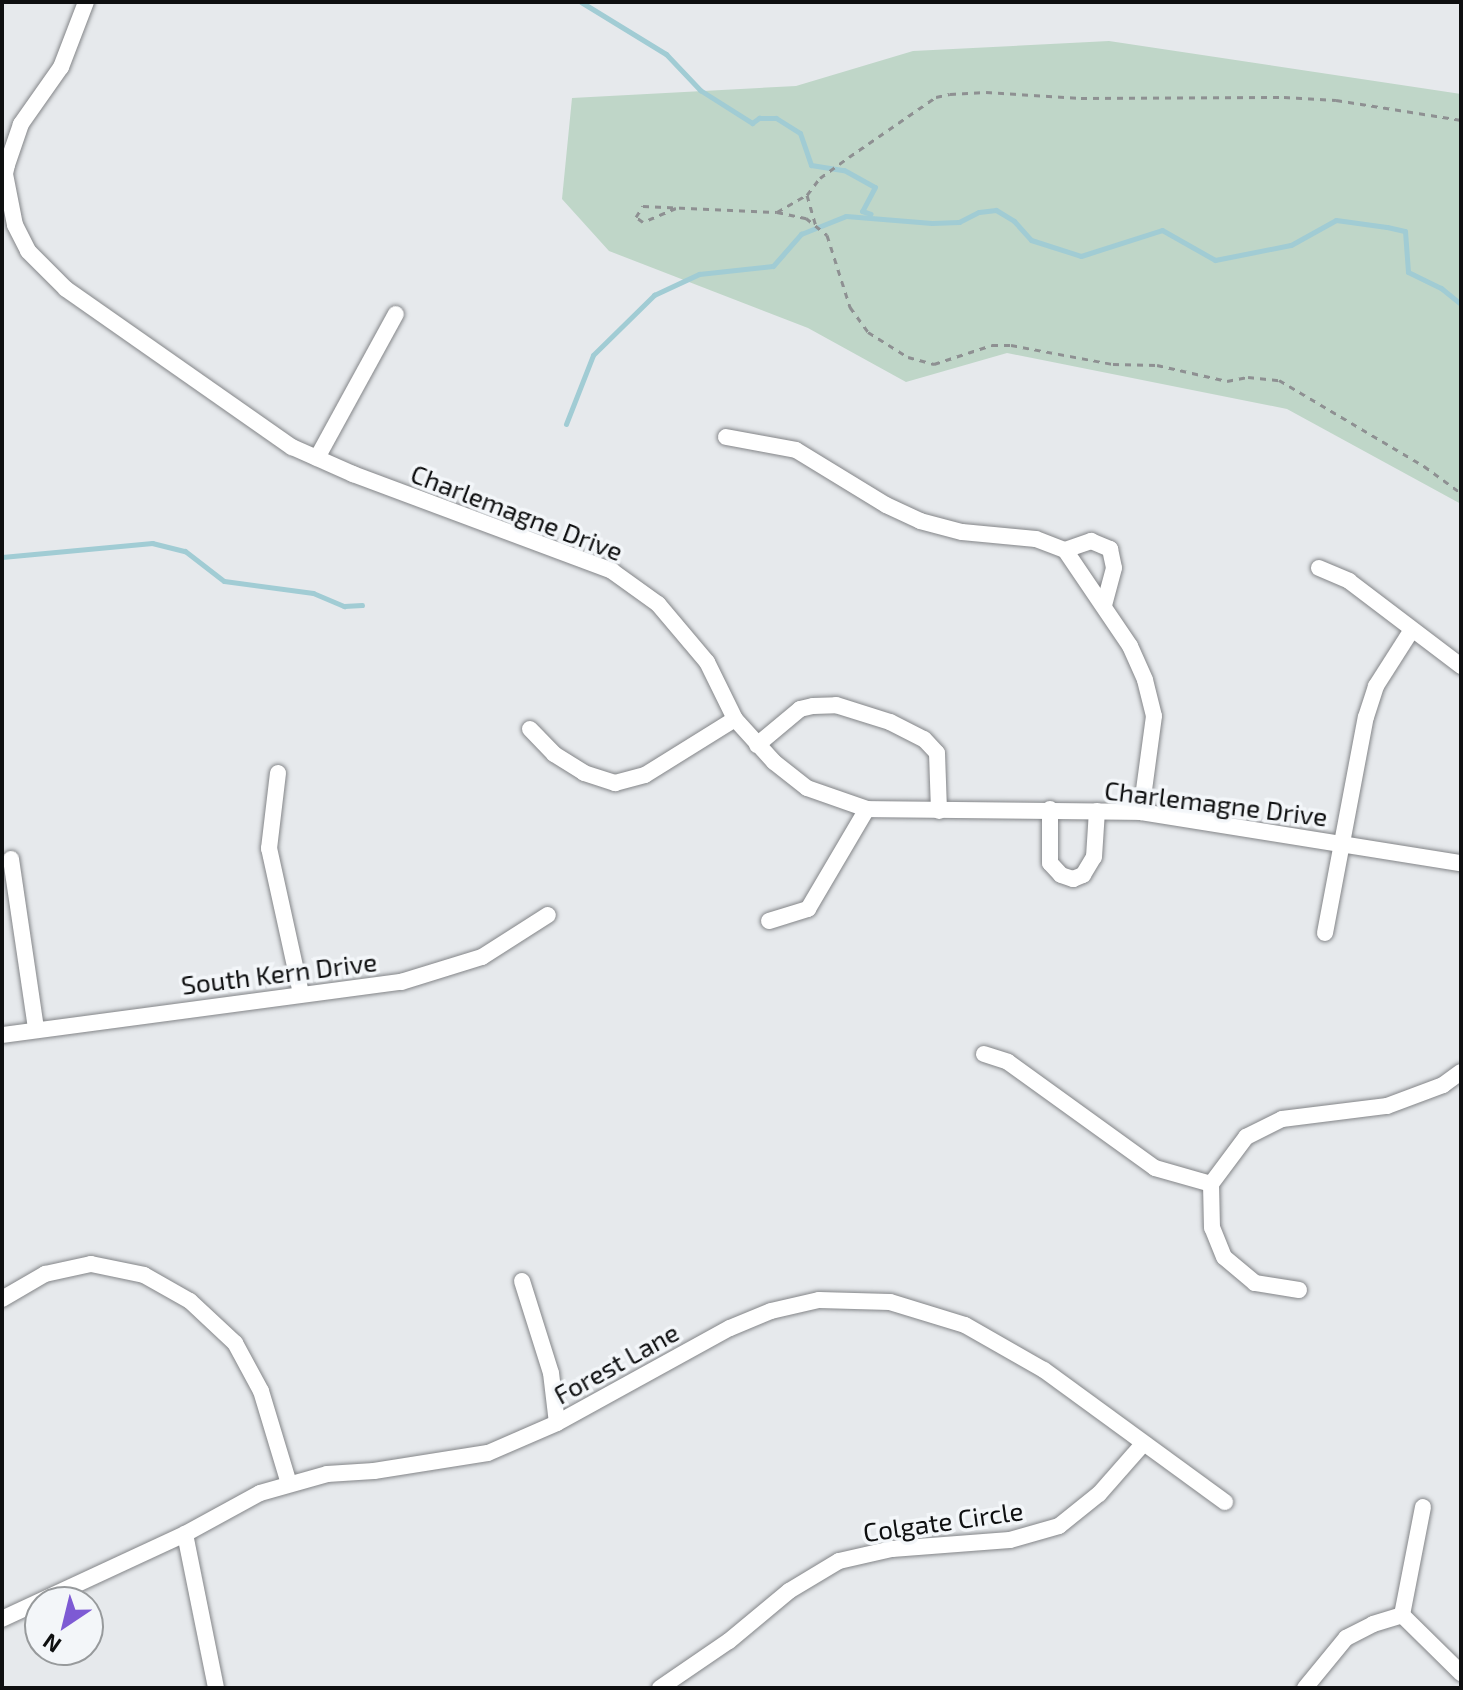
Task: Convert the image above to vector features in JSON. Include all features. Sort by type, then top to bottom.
[{"type":"street","name":"Charlemagne Drive","points":[[86,2],[61,67],[21,124],[3,175],[10,230],[28,251],[66,289],[292,447],[612,571],[658,604],[707,662],[735,719],[757,745],[807,788],[867,809],[1141,812],[1461,863]]},
{"type":"street","points":[[317,458],[396,314]]},
{"type":"street","points":[[726,437],[796,450],[886,505],[920,521],[962,532],[1036,539],[1065,550],[1130,646],[1145,680],[1154,716],[1141,812]]},
{"type":"street","points":[[1065,550],[1091,541],[1110,549],[1114,568],[1104,606]]},
{"type":"street","points":[[1319,568],[1349,581],[1461,666]]},
{"type":"street","points":[[1325,933],[1366,717],[1376,686],[1411,631]]},
{"type":"street","points":[[757,745],[800,709],[813,706],[836,705],[890,722],[924,739],[937,753],[939,811]]},
{"type":"street","points":[[530,729],[554,754],[584,773],[615,783],[645,775],[735,719]]},
{"type":"street","points":[[278,773],[269,848],[301,993]]},
{"type":"street","points":[[769,921],[808,909],[867,809]]},
{"type":"street","points":[[1050,809],[1050,863],[1061,875],[1073,879],[1083,875],[1094,857],[1097,811]]},
{"type":"street","points":[[11,859],[36,1029]]},
{"type":"street","name":"South Kern Drive","points":[[2,1035],[401,982],[482,957],[548,915]]},
{"type":"street","points":[[984,1054],[1008,1062],[1155,1168],[1211,1184]]},
{"type":"street","points":[[1299,1290],[1255,1283],[1224,1257],[1212,1228],[1211,1184],[1246,1137],[1282,1119],[1387,1106],[1443,1085],[1461,1072]]},
{"type":"street","points":[[2,1299],[45,1274],[91,1264],[144,1275],[190,1301],[235,1343],[261,1391],[289,1484]]},
{"type":"street","points":[[522,1281],[551,1373],[557,1423]]},
{"type":"street","name":"Forest Lane","points":[[2,1619],[185,1534],[260,1493],[327,1474],[374,1471],[488,1453],[557,1423],[730,1328],[771,1311],[819,1300],[890,1302],[978,1333],[1044,1370],[1225,1502]]},
{"type":"street","name":"Colgate Circle","points":[[660,1688],[729,1641],[789,1591],[839,1561],[892,1549],[1010,1540],[1059,1526],[1099,1494],[1143,1444]]},
{"type":"street","points":[[1402,1615],[1423,1507]]},
{"type":"street","points":[[185,1534],[216,1688]]},
{"type":"street","points":[[1402,1615],[1461,1673]]},
{"type":"street","points":[[1305,1688],[1346,1638],[1373,1624],[1402,1615]]},
{"type":"path","points":[[777,212],[807,195],[820,178],[936,97],[950,94],[986,92],[1081,98],[1284,97],[1336,100],[1461,120]]},
{"type":"path","points":[[807,195],[816,226]]},
{"type":"path","points":[[676,208],[643,222],[636,217],[643,206],[777,212],[806,218],[827,235],[850,307],[868,332],[908,357],[934,364],[992,345],[1011,345],[1113,364],[1157,365],[1227,381],[1248,377],[1279,380],[1424,466],[1461,493]]},
{"type":"green space","points":[[1109,41],[1461,94],[1461,504],[1287,409],[1007,353],[906,382],[808,328],[609,251],[562,199],[572,98],[796,86],[913,51]]},
{"type":"waterway","points":[[581,2],[666,54],[700,90],[752,123],[759,118],[776,118],[800,133],[811,165],[844,170],[875,187],[862,211],[871,214]]},
{"type":"waterway","points":[[566,424],[593,355],[654,295],[699,274],[773,266],[801,234],[846,216],[932,223],[959,222],[979,212],[996,210],[1014,221],[1031,240],[1081,256],[1162,230],[1215,260],[1291,245],[1336,220],[1387,227],[1405,231],[1408,272],[1441,288],[1461,304]]},
{"type":"waterway","points":[[2,557],[152,543],[185,551],[224,581],[313,593],[344,606],[362,605]]}]
